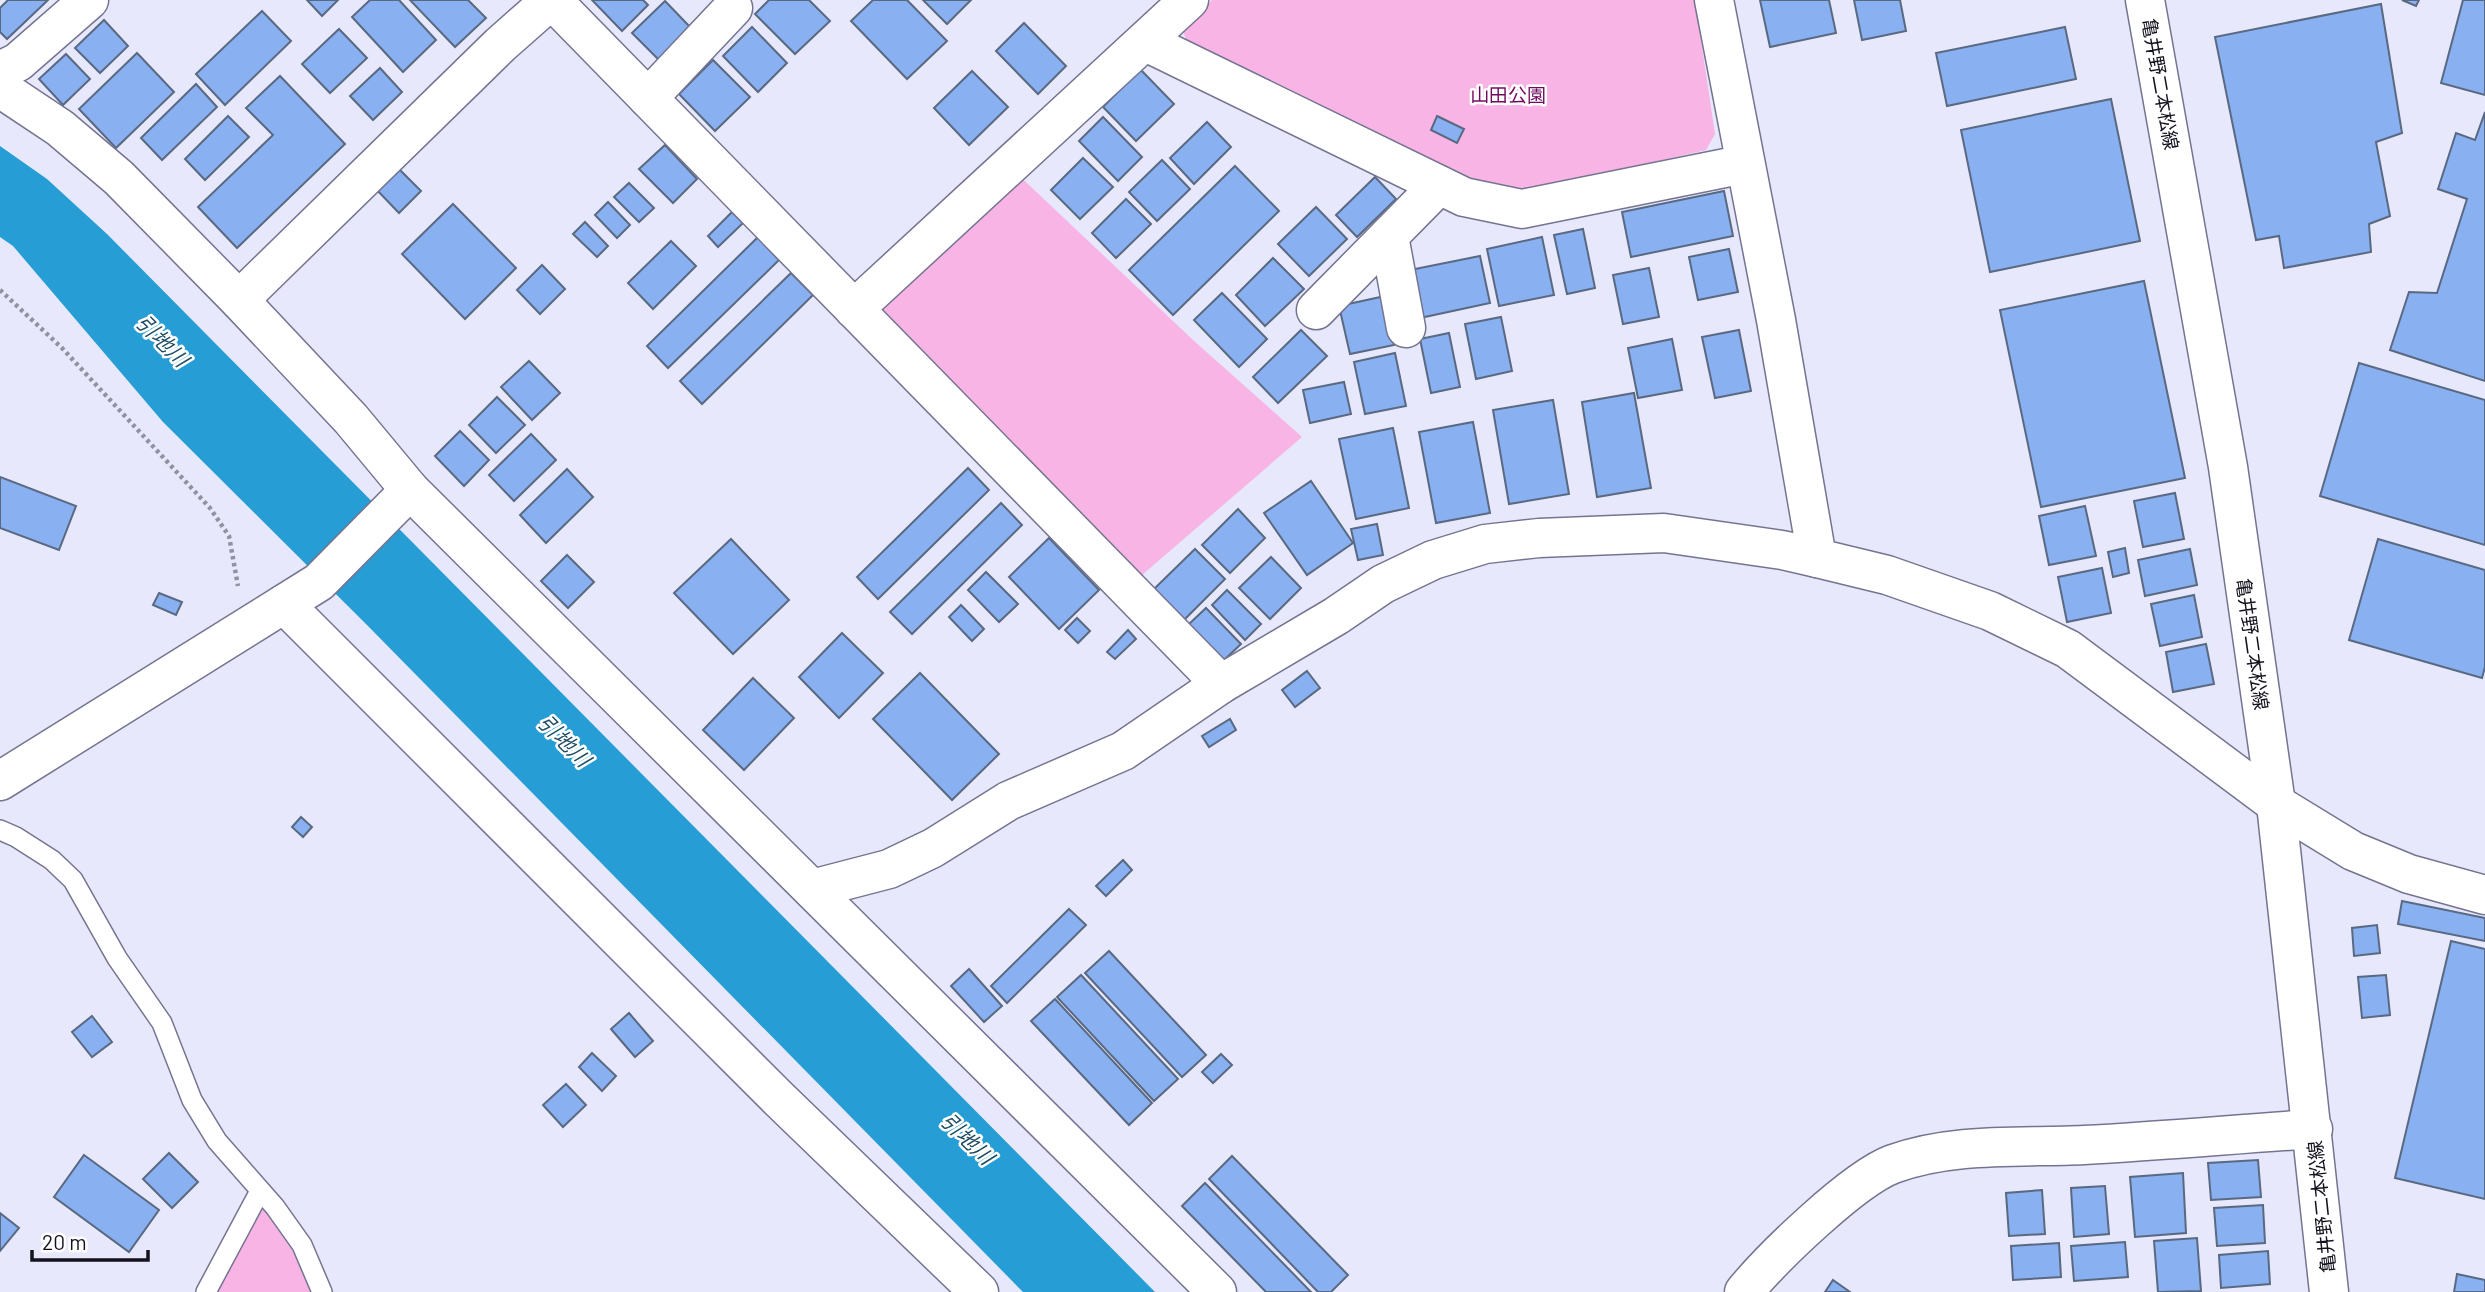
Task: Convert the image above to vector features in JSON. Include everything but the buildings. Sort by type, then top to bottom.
[{"type":"street","points":[[239,300],[500,45],[551,0],[1221,684]]},
{"type":"street","points":[[854,309],[1189,0]]},
{"type":"street","points":[[1714,0],[1776,320],[1817,558]]},
{"type":"street","name":"亀井野二本松線","points":[[2145,0],[2228,467],[2276,804],[2329,1292]]},
{"type":"street","points":[[0,71],[19,62],[86,1]]},
{"type":"street","points":[[648,98],[733,8]]},
{"type":"street","points":[[1146,42],[1464,197],[1522,209],[1745,164]]},
{"type":"street","points":[[0,88],[60,128],[119,178],[351,419],[401,499],[812,889],[1217,1292]]},
{"type":"street","points":[[1316,310],[1439,185]]},
{"type":"street","points":[[1389,236],[1406,328]]},
{"type":"street","points":[[0,781],[319,582],[401,499]]},
{"type":"street","points":[[812,889],[889,869],[933,848],[1008,801],[1123,751],[1221,684],[1336,616],[1383,584],[1433,560],[1485,544],[1539,538],[1664,533],[1782,550],[1817,558],[1887,575],[1990,611],[2068,649],[2276,804],[2353,850],[2409,874],[2485,895]]},
{"type":"street","points":[[284,604],[779,1099],[979,1292]]},
{"type":"street","points":[[1744,1292],[1811,1225],[1857,1186],[1891,1165],[1915,1158],[1979,1149],[2313,1129]]},
{"type":"lane","points":[[0,830],[16,836],[52,860],[73,880],[117,958],[142,990],[162,1023],[192,1100],[217,1141],[275,1206],[302,1245],[322,1292]]},
{"type":"lane","points":[[206,1292],[260,1191]]},
{"type":"path","points":[[0,290],[62,348],[210,508],[229,536],[239,595],[250,625]]},
{"type":"green space","name":"山田公園","points":[[1212,0],[1695,0],[1715,134],[1706,150],[1529,191],[1488,189],[1188,45],[1182,28]]},
{"type":"green space","points":[[1010,167],[1193,340],[1302,437],[1127,588],[854,309]]},
{"type":"green space","points":[[260,1191],[322,1292],[207,1292]]},
{"type":"water","name":"引地川","points":[[0,146],[47,179],[107,234],[1155,1292],[1023,1292],[367,625],[163,422],[13,246],[0,237]]}]
